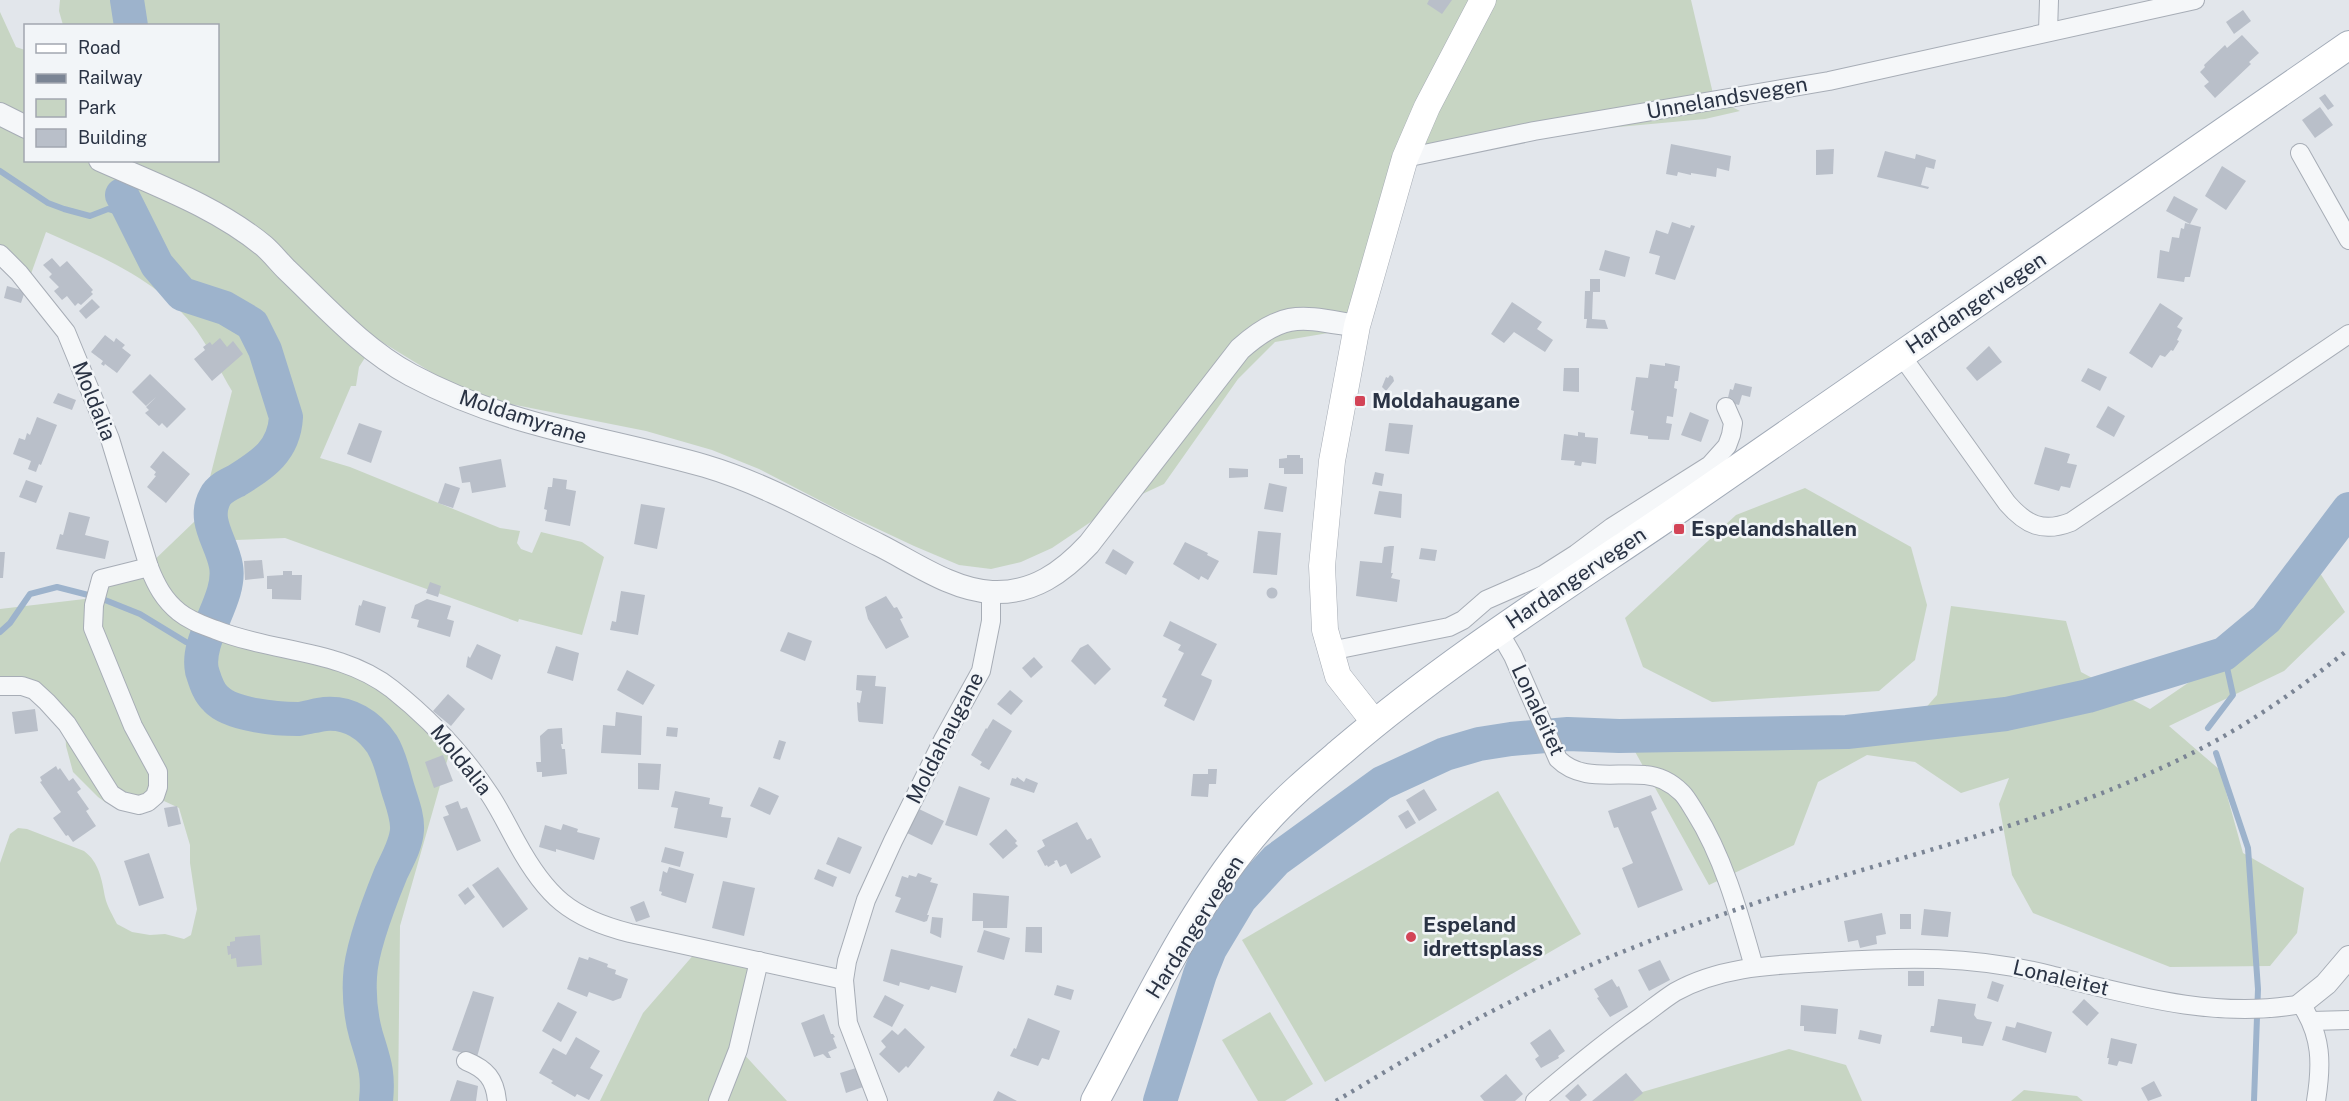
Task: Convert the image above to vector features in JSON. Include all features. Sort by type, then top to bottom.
[{"type":"main road","points":[[1375,723],[1338,676],[1330,651],[1323,606],[1322,566],[1332,462],[1357,326],[1405,158],[1427,107],[1483,0]]},
{"type":"main road","name":"Hardangervegen","points":[[1095,1101],[1177,950],[1214,888],[1239,854],[1282,804],[1375,723],[1498,630],[1566,586],[2349,45]]},
{"type":"street","points":[[2048,32],[2049,0]]},
{"type":"street","name":"Unnelandsvegen","points":[[1405,158],[1534,131],[1829,81],[2195,0]]},
{"type":"street","points":[[0,114],[24,126]]},
{"type":"street","points":[[2300,153],[2349,240]]},
{"type":"street","name":"Moldamyrane","points":[[104,162],[203,206],[232,224],[265,247],[355,336],[384,358],[440,389],[508,417],[706,467],[745,481],[782,496],[950,581],[991,592]]},
{"type":"street","name":"Moldalia","points":[[0,254],[19,273],[66,332],[110,439],[149,567],[167,600],[180,613],[197,623],[225,634],[342,661],[391,688],[456,747],[492,798],[544,886],[559,901],[581,916],[610,928],[844,980]]},
{"type":"street","points":[[991,592],[1012,591],[1032,586],[1052,578],[1073,562],[1240,349],[1260,332],[1281,320],[1299,318],[1357,326]]},
{"type":"street","points":[[1900,355],[2007,503],[2025,520],[2048,528],[2071,522],[2349,334]]},
{"type":"street","points":[[1330,651],[1449,627],[1463,620],[1486,600],[1543,575],[1620,522],[1710,465],[1727,446],[1731,435],[1733,423],[1726,407]]},
{"type":"street","points":[[0,686],[22,686],[34,690],[67,724],[111,794],[129,803],[148,802],[155,796],[158,787],[158,772],[133,726],[93,628],[96,596],[101,579],[149,567]]},
{"type":"street","name":"Moldahaugane","points":[[878,1101],[848,1023],[844,980],[849,952],[866,900],[944,738],[981,671],[991,621],[991,592]]},
{"type":"street","name":"Lonaleitet","points":[[1498,630],[1513,656],[1558,759],[1574,772],[1649,775],[1666,781],[1683,794],[1705,828],[1738,909],[1754,967]]},
{"type":"street","name":"Lonaleitet","points":[[1536,1101],[1585,1059],[1675,993],[1721,973],[1754,967],[1921,957],[1965,959],[2005,965],[2133,995],[2185,1004],[2306,1012],[2349,957]]},
{"type":"street","points":[[718,1101],[738,1050],[759,961]]},
{"type":"street","points":[[2306,1012],[2349,1020]]},
{"type":"street","points":[[2306,1012],[2316,1033],[2319,1053],[2316,1101]]},
{"type":"street","points":[[466,1061],[479,1066],[490,1075],[496,1087],[497,1101]]},
{"type":"green space","points":[[60,0],[1691,0],[1714,98],[1740,111],[1705,119],[1455,142],[1418,148],[1364,318],[1340,331],[1275,342],[1238,379],[1164,484],[1110,509],[1052,548],[1021,562],[991,569],[959,565],[914,546],[759,469],[712,450],[646,431],[500,402],[449,383],[377,339],[359,367],[356,386],[351,386],[320,458],[350,467],[500,528],[520,531],[517,543],[521,549],[532,553],[541,532],[582,542],[604,557],[582,635],[519,619],[518,622],[285,538],[235,540],[236,603],[227,627],[394,686],[451,747],[400,926],[398,1101],[0,1101],[0,863],[10,834],[18,828],[27,829],[89,855],[101,878],[106,900],[117,924],[132,932],[150,935],[165,934],[184,939],[191,935],[197,909],[190,863],[190,845],[179,808],[164,801],[122,807],[105,802],[73,772],[66,746],[65,729],[39,691],[0,680],[0,609],[93,598],[96,583],[146,568],[195,521],[207,489],[232,391],[202,338],[183,313],[148,284],[129,272],[46,232],[27,285],[0,257],[0,12],[16,47],[24,50],[24,162],[219,162],[219,24],[63,24],[59,11]]},
{"type":"green space","points":[[1805,488],[1911,547],[1927,605],[1915,660],[1879,691],[1712,702],[1643,667],[1625,618],[1736,515]]},
{"type":"green space","points":[[2320,573],[2345,612],[2284,671],[2169,726],[2220,770],[2243,853],[2304,888],[2297,933],[2270,966],[2170,967],[2033,913],[2012,875],[1999,804],[2009,778],[1961,793],[1915,762],[1867,755],[1818,782],[1794,845],[1709,885],[1628,739],[1673,726],[1739,739],[1902,735],[1937,695],[1951,606],[2066,621],[2081,672],[2150,709],[2277,622]]},
{"type":"green space","name":"Espeland idrettsplass","points":[[1498,791],[1581,934],[1325,1082],[1242,940]]},
{"type":"green space","points":[[696,952],[757,970],[741,1051],[787,1101],[600,1101],[643,1013]]},
{"type":"green space","points":[[1270,1012],[1313,1084],[1285,1101],[1258,1101],[1222,1040]]},
{"type":"green space","points":[[1789,1049],[1846,1065],[1862,1101],[1630,1101],[1632,1095]]},
{"type":"green space","points":[[2024,1090],[2077,1096],[2083,1101],[2011,1101]]},
{"type":"building","points":[[1429,0],[1452,0],[1442,14],[1427,4]]},
{"type":"building","points":[[2243,10],[2251,21],[2234,34],[2226,22]]},
{"type":"building","points":[[2242,35],[2259,53],[2249,62],[2251,64],[2215,98],[2204,86],[2209,82],[2200,72],[2205,67],[2204,65],[2225,45],[2227,48]]},
{"type":"building","points":[[2325,94],[2334,106],[2328,110],[2319,98]]},
{"type":"building","points":[[2320,107],[2333,125],[2315,138],[2302,120]]},
{"type":"building","points":[[1671,144],[1731,156],[1729,171],[1717,168],[1716,177],[1678,172],[1677,176],[1666,174]]},
{"type":"building","points":[[1834,149],[1833,174],[1816,175],[1816,150]]},
{"type":"building","points":[[1885,151],[1915,159],[1916,154],[1936,160],[1934,169],[1926,167],[1921,185],[1929,187],[1928,189],[1877,177]]},
{"type":"building","points":[[2222,166],[2246,181],[2226,210],[2205,196]]},
{"type":"building","points":[[2174,196],[2198,209],[2190,224],[2166,211]]},
{"type":"building","points":[[1672,222],[1690,228],[1691,225],[1695,226],[1675,280],[1655,274],[1660,256],[1649,253],[1656,230],[1668,234]]},
{"type":"building","points":[[2185,223],[2201,227],[2190,277],[2185,277],[2184,282],[2157,278],[2160,250],[2169,252],[2172,237],[2179,238],[2181,228],[2184,229]]},
{"type":"building","points":[[1605,250],[1630,257],[1625,277],[1599,270]]},
{"type":"building","points":[[52,258],[60,267],[67,261],[93,290],[91,292],[93,294],[81,305],[78,303],[75,306],[67,296],[62,300],[54,291],[59,287],[49,277],[52,274],[43,265]]},
{"type":"building","points":[[1590,279],[1600,279],[1600,292],[1593,292],[1592,319],[1605,320],[1608,329],[1586,328],[1585,291],[1590,291]]},
{"type":"building","points":[[7,286],[25,291],[21,303],[4,298]]},
{"type":"building","points":[[92,299],[100,307],[86,319],[79,311]]},
{"type":"building","points":[[1512,302],[1542,322],[1537,329],[1553,340],[1545,352],[1514,332],[1504,343],[1491,334]]},
{"type":"building","points":[[2160,303],[2183,318],[2177,327],[2182,330],[2173,351],[2171,350],[2165,357],[2160,355],[2152,368],[2129,353]]},
{"type":"building","points":[[105,335],[114,342],[116,338],[125,345],[122,348],[131,355],[117,373],[105,364],[104,366],[101,364],[103,361],[91,352]]},
{"type":"building","points":[[220,338],[227,347],[233,341],[243,354],[212,381],[194,359],[205,350],[203,347],[210,342],[212,345]]},
{"type":"building","points":[[1989,346],[2002,362],[1977,381],[1966,368]]},
{"type":"building","points":[[1665,363],[1680,366],[1678,381],[1675,381],[1674,388],[1677,389],[1673,417],[1667,416],[1666,423],[1672,424],[1669,440],[1648,439],[1648,436],[1630,434],[1636,377],[1648,378],[1650,364],[1665,366]]},
{"type":"building","points":[[1564,368],[1579,368],[1579,392],[1563,391]]},
{"type":"building","points":[[2088,368],[2107,377],[2100,391],[2081,381]]},
{"type":"building","points":[[150,374],[186,409],[167,428],[162,423],[159,426],[145,413],[149,410],[146,407],[156,397],[146,406],[132,392]]},
{"type":"building","points":[[1390,375],[1394,381],[1386,391],[1382,387],[1386,377]]},
{"type":"building","points":[[1735,383],[1752,387],[1750,397],[1742,395],[1739,405],[1727,402],[1730,389],[1733,390]]},
{"type":"building","points":[[58,393],[76,400],[72,410],[53,403]]},
{"type":"building","points":[[2108,406],[2125,416],[2114,437],[2096,427]]},
{"type":"building","points":[[1690,412],[1709,420],[1701,442],[1681,435]]},
{"type":"building","points":[[37,417],[57,425],[36,472],[28,469],[31,461],[13,454],[19,438],[25,440],[27,433],[30,435]]},
{"type":"building","points":[[359,423],[382,431],[371,463],[347,454]]},
{"type":"building","points":[[1389,423],[1413,425],[1409,454],[1385,451]]},
{"type":"building","points":[[1578,432],[1585,433],[1585,437],[1598,438],[1596,464],[1582,462],[1581,466],[1574,465],[1575,461],[1561,460],[1564,434],[1578,436]]},
{"type":"building","points":[[2045,447],[2070,454],[2067,463],[2077,465],[2070,488],[2061,486],[2059,491],[2034,484]]},
{"type":"building","points":[[163,451],[190,474],[166,503],[147,487],[156,476],[154,475],[156,472],[150,467]]},
{"type":"building","points":[[1287,455],[1300,455],[1300,458],[1303,458],[1303,474],[1284,474],[1284,468],[1279,468],[1279,459],[1287,458]]},
{"type":"building","points":[[501,459],[506,487],[472,493],[470,482],[462,483],[459,467]]},
{"type":"building","points":[[1229,468],[1248,469],[1248,477],[1229,478]]},
{"type":"building","points":[[1375,472],[1384,474],[1382,486],[1372,484]]},
{"type":"building","points":[[553,478],[567,480],[566,489],[576,491],[570,526],[545,521],[547,510],[544,509],[548,487],[552,487]]},
{"type":"building","points":[[26,480],[43,486],[36,503],[19,497]]},
{"type":"building","points":[[445,483],[460,488],[453,508],[438,503]]},
{"type":"building","points":[[1269,483],[1287,487],[1283,512],[1264,509]]},
{"type":"building","points":[[1379,491],[1402,494],[1401,518],[1374,514]]},
{"type":"building","points":[[641,504],[665,508],[657,549],[634,544]]},
{"type":"building","points":[[69,512],[90,517],[85,535],[109,541],[105,559],[56,549],[60,534],[63,535]]},
{"type":"building","points":[[1258,531],[1281,533],[1277,575],[1253,573]]},
{"type":"building","points":[[1185,542],[1219,561],[1208,580],[1201,576],[1199,580],[1173,564]]},
{"type":"building","points":[[1394,546],[1391,578],[1400,580],[1397,602],[1356,596],[1360,561],[1382,563],[1384,547]]},
{"type":"building","points":[[1421,548],[1437,550],[1435,561],[1419,559]]},
{"type":"building","points":[[1113,549],[1134,562],[1126,575],[1105,563]]},
{"type":"building","points":[[0,552],[5,552],[3,578],[0,578]]},
{"type":"building","points":[[262,560],[264,578],[245,580],[244,561]]},
{"type":"building","points":[[283,571],[292,571],[292,575],[302,575],[301,600],[272,599],[272,589],[267,589],[267,576],[283,575]]},
{"type":"building","points":[[430,582],[441,586],[438,597],[426,593]]},
{"type":"building","points":[[1272,587],[1278,593],[1272,599],[1266,593]]},
{"type":"building","points":[[621,591],[645,595],[638,635],[610,630],[612,621],[616,622]]},
{"type":"building","points":[[886,596],[894,608],[897,607],[909,637],[886,649],[868,619],[865,607]]},
{"type":"building","points":[[427,599],[451,606],[447,619],[454,621],[450,637],[417,627],[419,620],[411,618],[415,605]]},
{"type":"building","points":[[363,600],[386,607],[380,633],[355,625],[359,605],[361,606]]},
{"type":"building","points":[[1170,621],[1217,644],[1201,675],[1212,680],[1194,721],[1164,706],[1167,699],[1162,697],[1184,653],[1178,650],[1181,645],[1163,636]]},
{"type":"building","points":[[788,632],[812,641],[805,661],[780,651]]},
{"type":"building","points":[[477,644],[501,655],[492,680],[466,667],[468,656],[470,658]]},
{"type":"building","points":[[1088,644],[1111,669],[1095,685],[1071,661],[1080,648]]},
{"type":"building","points":[[556,646],[579,653],[573,681],[547,673]]},
{"type":"building","points":[[1034,657],[1043,667],[1031,678],[1022,668]]},
{"type":"building","points":[[627,670],[655,685],[643,705],[617,690]]},
{"type":"building","points":[[857,675],[876,676],[875,686],[886,687],[883,724],[859,722],[857,702],[860,703],[862,691],[856,690]]},
{"type":"building","points":[[1010,690],[1023,701],[1011,715],[997,704]]},
{"type":"building","points":[[448,694],[465,709],[451,726],[433,711]]},
{"type":"building","points":[[35,709],[38,731],[15,734],[12,712]]},
{"type":"building","points":[[616,712],[642,716],[641,755],[601,753],[603,725],[615,726]]},
{"type":"building","points":[[993,719],[1012,731],[989,770],[980,765],[982,762],[971,755]]},
{"type":"building","points":[[667,727],[678,728],[677,737],[666,736]]},
{"type":"building","points":[[562,728],[563,744],[561,744],[562,749],[565,749],[567,774],[542,777],[542,772],[537,772],[536,762],[541,762],[540,736],[548,729]]},
{"type":"building","points":[[779,740],[786,742],[780,760],[773,758]]},
{"type":"building","points":[[443,755],[453,781],[434,788],[425,762]]},
{"type":"building","points":[[638,763],[661,764],[659,790],[638,789]]},
{"type":"building","points":[[56,766],[69,781],[73,778],[81,789],[77,792],[89,809],[86,811],[96,826],[73,842],[53,818],[61,812],[40,782],[42,781],[40,777]]},
{"type":"building","points":[[1208,769],[1217,769],[1216,784],[1209,784],[1208,797],[1191,796],[1193,774],[1208,774]]},
{"type":"building","points":[[1017,777],[1024,782],[1026,778],[1038,783],[1034,793],[1010,785],[1012,778]]},
{"type":"building","points":[[959,786],[990,798],[977,836],[945,825]]},
{"type":"building","points":[[759,787],[779,796],[770,815],[750,806]]},
{"type":"building","points":[[1424,789],[1437,810],[1419,821],[1406,800]]},
{"type":"building","points":[[675,791],[710,798],[709,804],[723,807],[721,817],[731,818],[727,838],[674,828],[678,808],[671,807]]},
{"type":"building","points":[[1651,795],[1657,809],[1651,812],[1683,890],[1638,908],[1622,868],[1633,863],[1618,827],[1614,828],[1608,811]]},
{"type":"building","points":[[458,801],[461,809],[467,807],[481,841],[457,851],[443,817],[449,815],[445,806]]},
{"type":"building","points":[[177,806],[181,824],[168,827],[164,808]]},
{"type":"building","points":[[919,809],[944,821],[932,845],[907,833]]},
{"type":"building","points":[[1408,810],[1416,823],[1406,829],[1398,816]]},
{"type":"building","points":[[1077,822],[1087,840],[1091,838],[1101,857],[1071,874],[1066,864],[1060,867],[1057,860],[1048,867],[1045,866],[1037,851],[1045,846],[1042,840]]},
{"type":"building","points":[[563,824],[578,829],[577,832],[600,838],[594,860],[556,849],[556,852],[539,847],[545,825],[561,830]]},
{"type":"building","points":[[1006,829],[1017,841],[1015,843],[1018,846],[1003,859],[989,844]]},
{"type":"building","points":[[838,837],[862,847],[850,874],[826,864]]},
{"type":"building","points":[[665,847],[684,852],[680,867],[661,862]]},
{"type":"building","points":[[149,853],[164,898],[139,906],[124,861]]},
{"type":"building","points":[[498,867],[528,909],[503,928],[472,885]]},
{"type":"building","points":[[669,867],[694,874],[686,903],[661,895],[662,892],[659,891],[663,871],[667,873]]},
{"type":"building","points":[[818,869],[837,877],[833,887],[814,879]]},
{"type":"building","points":[[918,873],[932,878],[930,882],[938,884],[927,921],[924,922],[895,912],[901,898],[895,896],[902,876],[916,877]]},
{"type":"building","points":[[723,881],[755,888],[744,936],[712,928]]},
{"type":"building","points":[[468,887],[475,897],[465,905],[458,895]]},
{"type":"building","points":[[973,893],[1009,896],[1007,928],[983,928],[983,921],[972,921]]},
{"type":"building","points":[[644,901],[650,917],[636,922],[630,907]]},
{"type":"building","points":[[1924,909],[1951,912],[1948,937],[1921,935]]},
{"type":"building","points":[[1882,913],[1886,934],[1876,936],[1877,944],[1860,948],[1858,940],[1848,942],[1844,921]]},
{"type":"building","points":[[1900,914],[1911,914],[1911,929],[1900,929]]},
{"type":"building","points":[[932,917],[943,918],[941,938],[930,933]]},
{"type":"building","points":[[1026,927],[1042,927],[1042,953],[1025,952]]},
{"type":"building","points":[[984,930],[1010,938],[1004,960],[977,952]]},
{"type":"building","points":[[260,935],[262,965],[237,967],[236,958],[231,959],[231,954],[228,955],[227,946],[230,946],[230,942],[235,941],[235,937]]},
{"type":"building","points":[[891,949],[963,966],[956,993],[931,986],[929,990],[900,982],[899,986],[883,981]]},
{"type":"building","points":[[579,957],[588,960],[589,957],[608,964],[607,967],[616,970],[615,974],[628,979],[621,998],[613,1001],[589,992],[587,997],[567,989]]},
{"type":"building","points":[[1660,960],[1670,980],[1649,991],[1638,970]]},
{"type":"building","points":[[1908,971],[1924,971],[1924,986],[1908,986]]},
{"type":"building","points":[[1612,979],[1617,987],[1619,986],[1628,1007],[1610,1017],[1597,998],[1599,997],[1594,989]]},
{"type":"building","points":[[1992,981],[2004,985],[1998,1002],[1987,998]]},
{"type":"building","points":[[1057,985],[1074,990],[1071,1000],[1054,995]]},
{"type":"building","points":[[473,991],[494,997],[477,1057],[452,1050]]},
{"type":"building","points":[[885,995],[904,1005],[892,1027],[873,1017]]},
{"type":"building","points":[[1938,999],[1976,1004],[1974,1015],[1977,1019],[1992,1022],[1983,1046],[1962,1043],[1962,1037],[1930,1032],[1931,1026],[1934,1026]]},
{"type":"building","points":[[2084,999],[2099,1013],[2087,1026],[2072,1012]]},
{"type":"building","points":[[558,1002],[577,1012],[561,1042],[542,1031]]},
{"type":"building","points":[[1801,1005],[1838,1009],[1836,1034],[1804,1031],[1804,1026],[1800,1026]]},
{"type":"building","points":[[824,1014],[831,1034],[835,1037],[833,1038],[837,1048],[828,1052],[831,1058],[823,1054],[814,1057],[801,1023]]},
{"type":"building","points":[[1028,1018],[1060,1031],[1049,1060],[1042,1058],[1038,1066],[1010,1056],[1014,1048],[1016,1049]]},
{"type":"building","points":[[2017,1022],[2052,1032],[2046,1053],[2002,1040],[2006,1026],[2015,1028]]},
{"type":"building","points":[[905,1028],[925,1047],[908,1068],[906,1066],[899,1073],[879,1054],[886,1047],[881,1041],[892,1030],[898,1035]]},
{"type":"building","points":[[1550,1029],[1565,1051],[1558,1056],[1559,1058],[1541,1068],[1535,1059],[1539,1056],[1530,1043]]},
{"type":"building","points":[[1860,1030],[1882,1035],[1880,1044],[1858,1039]]},
{"type":"building","points":[[576,1037],[600,1051],[590,1068],[603,1075],[589,1100],[577,1094],[575,1097],[539,1073],[553,1048],[566,1055]]},
{"type":"building","points":[[2111,1038],[2137,1044],[2132,1064],[2119,1061],[2117,1066],[2108,1064]]},
{"type":"building","points":[[856,1068],[863,1087],[846,1093],[840,1073]]},
{"type":"building","points":[[1626,1073],[1643,1093],[1633,1101],[1592,1101]]},
{"type":"building","points":[[1506,1074],[1523,1094],[1515,1101],[1484,1101],[1480,1096]]},
{"type":"building","points":[[457,1080],[478,1086],[476,1101],[450,1101]]},
{"type":"building","points":[[2154,1081],[2162,1096],[2148,1101],[2141,1088]]},
{"type":"building","points":[[1578,1084],[1587,1095],[1580,1101],[1570,1101],[1565,1096]]},
{"type":"building","points":[[998,1091],[1017,1101],[993,1101]]},
{"type":"waterway","points":[[127,0],[131,24]]},
{"type":"waterway","points":[[0,171],[48,203],[64,209],[90,216],[108,209],[134,217]]},
{"type":"waterway","points":[[122,195],[157,265],[182,294],[225,308],[252,324],[265,350],[286,417],[281,439],[276,448],[255,469],[221,489],[212,506],[212,523],[224,557],[226,579],[224,592],[208,632],[201,658],[207,686],[213,696],[223,704],[243,712],[267,717],[298,719],[334,714],[358,721],[377,737],[385,749],[404,808],[407,825],[405,841],[372,924],[361,965],[360,999],[376,1074],[376,1101]]},
{"type":"waterway","points":[[1160,1101],[1200,974],[1210,949],[1240,899],[1276,860],[1382,783],[1445,754],[1479,744],[1511,739],[1568,734],[1619,736],[1847,732],[2006,714],[2088,696],[2224,654],[2266,619],[2349,509]]},
{"type":"waterway","points":[[0,632],[10,623],[30,594],[57,587],[100,598],[140,614],[186,642],[204,649]]},
{"type":"waterway","points":[[2208,728],[2233,695],[2224,654]]},
{"type":"waterway","points":[[2216,753],[2248,848],[2258,989],[2254,1101]]},
{"type":"railway","points":[[1336,1101],[1484,1015],[1534,990],[1619,953],[1706,920],[1794,891],[2033,818],[2150,773],[2244,725],[2349,649]]},
{"type":"place","name":"Moldahaugane","points":[[1360,401]]},
{"type":"place","name":"Espelandshallen","points":[[1679,529]]},
{"type":"place","name":"Espeland idrettsplass","points":[[1411,937]]}]
